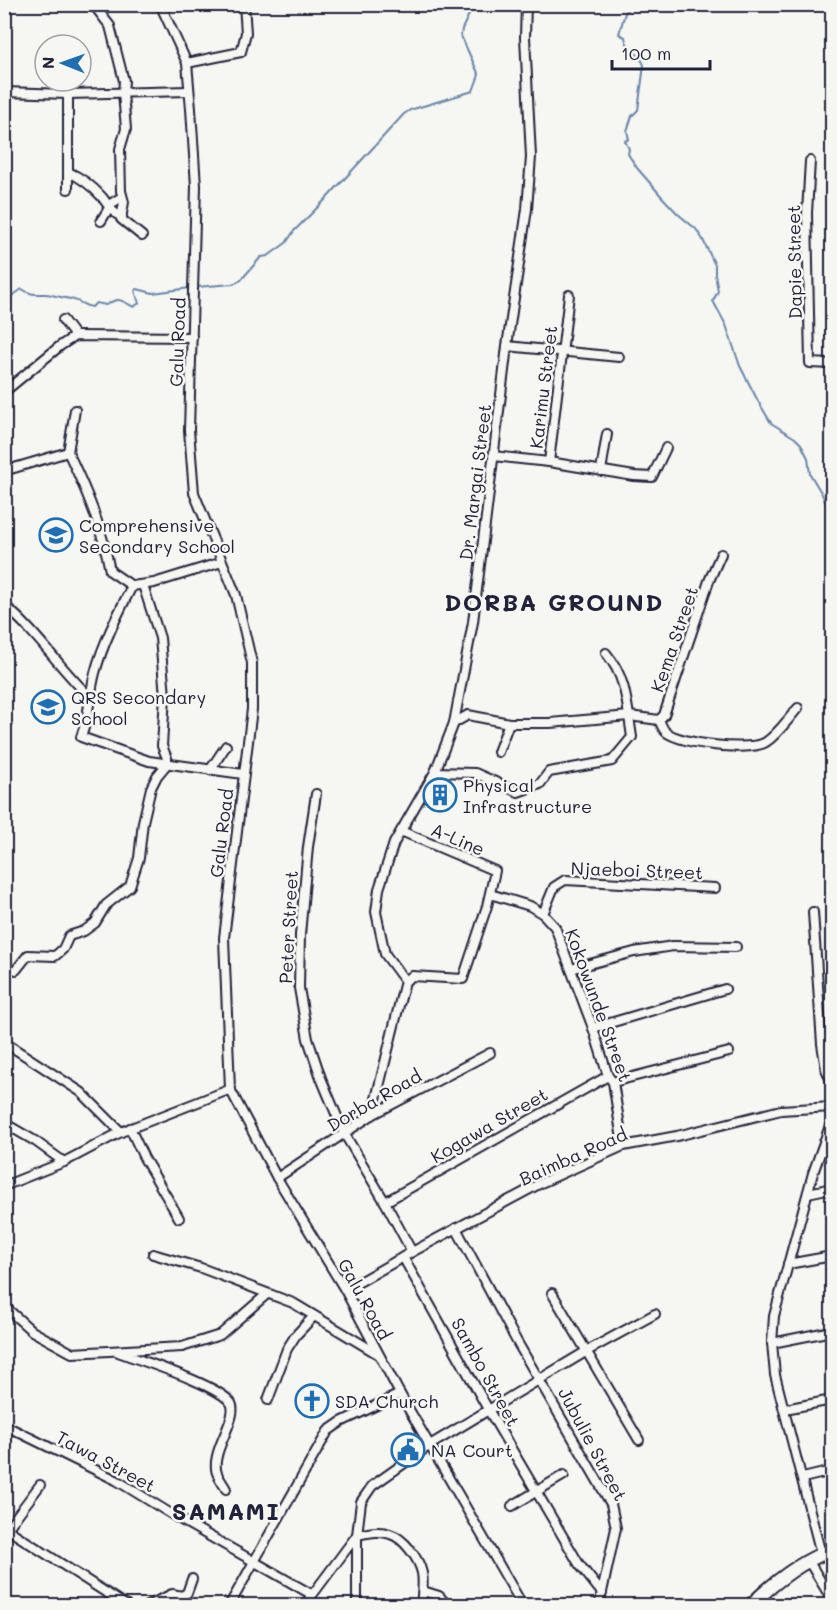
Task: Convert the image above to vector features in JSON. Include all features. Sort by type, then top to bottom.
[{"type":"main road","points":[[750,1605],[776,1582],[808,1560],[827,1552]]},
{"type":"street","points":[[93,4],[110,26],[124,81],[126,129],[120,148],[124,202],[121,219],[142,236]]},
{"type":"street","name":"Galu Road","points":[[159,4],[187,63],[196,186],[189,430],[194,493],[236,595],[252,663],[252,709],[224,938],[230,1089],[277,1178],[345,1290],[400,1394],[523,1605]]},
{"type":"street","points":[[187,63],[241,52],[246,33],[244,4]]},
{"type":"street","name":"Dr. Margai Street","points":[[405,981],[385,954],[376,912],[379,889],[394,843],[435,772],[454,723],[472,622],[507,346],[524,238],[531,157],[525,37],[526,4]]},
{"type":"street","points":[[4,92],[68,94],[189,92]]},
{"type":"street","points":[[68,94],[68,189]]},
{"type":"street","name":"Dapie Street","points":[[810,161],[807,213],[810,363],[832,364]]},
{"type":"street","points":[[68,172],[80,177],[100,195],[113,213],[122,217]]},
{"type":"street","points":[[101,221],[109,207],[122,197]]},
{"type":"street","name":"Karimu Street","points":[[493,456],[549,462],[569,295]]},
{"type":"street","points":[[63,320],[75,336]]},
{"type":"street","points":[[4,392],[75,336],[192,337]]},
{"type":"street","points":[[507,346],[619,357]]},
{"type":"street","points":[[75,410],[68,452],[83,483],[105,540],[110,571],[132,586],[143,585],[222,562]]},
{"type":"street","points":[[601,471],[607,434]]},
{"type":"street","points":[[549,462],[652,477],[666,448]]},
{"type":"street","points":[[4,471],[68,452]]},
{"type":"street","name":"Kema Street","points":[[454,723],[468,715],[509,723],[550,723],[629,716],[659,720],[664,715],[721,554]]},
{"type":"street","points":[[16,970],[28,956],[56,956],[69,936],[84,931],[95,923],[106,905],[130,886],[139,858],[143,822],[151,788],[167,764],[162,746],[165,696],[160,638],[143,585]]},
{"type":"street","points":[[132,586],[116,617],[95,673],[88,719],[81,737],[149,760],[243,774]]},
{"type":"street","points":[[4,605],[17,615],[71,680],[91,698]]},
{"type":"street","points":[[435,772],[475,773],[518,792],[540,784],[549,772],[612,760],[632,737],[625,686],[616,665],[606,653]]},
{"type":"street","points":[[659,720],[666,733],[687,740],[734,747],[753,747],[766,742],[798,708]]},
{"type":"street","points":[[498,752],[509,723]]},
{"type":"street","points":[[210,770],[226,747]]},
{"type":"street","name":"Peter Street","points":[[316,794],[300,935],[299,988],[308,1039],[321,1078],[344,1133],[386,1202],[412,1252]]},
{"type":"street","name":"A-Line","points":[[401,831],[495,871],[490,894]]},
{"type":"street","name":"Njaeboi Street","points":[[543,914],[554,887],[565,879],[715,888]]},
{"type":"street","points":[[372,1115],[405,981],[412,976],[463,979],[490,894],[530,906],[543,914]]},
{"type":"street","points":[[813,912],[822,1044],[826,1069],[832,1083]]},
{"type":"street","name":"Kokowunde Street","points":[[543,914],[555,927],[593,1028],[610,1079],[623,1146]]},
{"type":"street","points":[[571,969],[634,952],[673,946],[736,947]]},
{"type":"street","points":[[593,1028],[725,989]]},
{"type":"street","points":[[4,1042],[81,1092],[121,1132]]},
{"type":"street","name":"Kogawa Street","points":[[386,1202],[439,1170],[492,1143],[568,1096],[610,1079],[729,1052]]},
{"type":"street","name":"Dorba Road","points":[[277,1178],[372,1115],[490,1053]]},
{"type":"street","points":[[4,1186],[64,1162],[130,1128],[230,1089]]},
{"type":"street","name":"Baimba Road","points":[[345,1290],[543,1182],[623,1146],[677,1136],[781,1110],[832,1107]]},
{"type":"street","points":[[827,1552],[803,1478],[776,1375],[772,1343],[774,1317],[788,1264],[813,1173],[832,1120]]},
{"type":"street","points":[[4,1123],[36,1141],[64,1162]]},
{"type":"street","points":[[130,1128],[179,1218]]},
{"type":"street","points":[[808,1193],[832,1188]]},
{"type":"street","name":"Jubulie Street","points":[[456,1228],[516,1340],[611,1504],[616,1528],[599,1605]]},
{"type":"street","points":[[153,1254],[201,1268],[293,1304],[380,1355]]},
{"type":"street","points":[[788,1264],[832,1256]]},
{"type":"street","name":"Sambo Street","points":[[403,1257],[536,1492],[579,1564],[602,1593]]},
{"type":"street","points":[[552,1293],[639,1440]]},
{"type":"street","points":[[4,1306],[32,1331],[72,1353],[182,1347],[220,1335],[267,1294]]},
{"type":"street","points":[[357,1605],[357,1535],[361,1502],[372,1486],[430,1445],[655,1314]]},
{"type":"street","points":[[268,1400],[287,1349],[296,1335],[314,1316]]},
{"type":"street","points":[[772,1343],[832,1331]]},
{"type":"street","points":[[115,1351],[208,1386],[231,1404],[234,1412],[218,1451],[216,1470],[226,1489]]},
{"type":"street","points":[[229,1605],[328,1431],[341,1422],[400,1394]]},
{"type":"street","points":[[785,1409],[832,1400]]},
{"type":"street","name":"Tawa Street","points":[[4,1425],[116,1480],[254,1563],[311,1594]]},
{"type":"street","points":[[803,1478],[832,1471]]},
{"type":"street","points":[[512,1506],[564,1476]]},
{"type":"street","points":[[40,1485],[6,1528],[127,1605]]},
{"type":"street","points":[[304,1605],[357,1535],[377,1532],[392,1534],[412,1552],[422,1571],[421,1605]]},
{"type":"street","points":[[808,1560],[832,1600]]},
{"type":"street","points":[[147,1605],[172,1594],[182,1596],[187,1593],[192,1579]]},
{"type":"street","points":[[423,1591],[439,1596],[448,1605]]},
{"type":"waterway","points":[[196,287],[233,284],[241,280],[261,257],[268,256],[286,243],[294,231],[404,114],[410,110],[473,91],[479,75],[461,36],[474,4]]},
{"type":"waterway","points":[[631,4],[625,13],[619,34],[625,37],[628,45],[644,65],[638,110],[632,116],[627,131],[629,139],[625,141],[629,149],[628,154],[663,198],[696,229],[702,238],[715,265],[718,291],[713,301],[726,325],[740,366],[771,423],[801,444],[808,458],[810,474],[822,494],[832,519]]},
{"type":"waterway","points":[[4,297],[9,298],[22,289],[33,294],[47,294],[74,300],[92,307],[96,303],[106,305],[118,300],[134,307],[139,303],[135,291],[137,289],[153,293],[190,288]]},
{"type":"place","name":"Comprehensive Secondary School","points":[[56,535]]},
{"type":"place","name":"QRS Secondary School","points":[[48,707]]},
{"type":"place","name":"Physical Infrastructure","points":[[440,795]]},
{"type":"place","name":"SDA Church","points":[[312,1401]]},
{"type":"place","name":"NA Court","points":[[408,1450]]},
{"type":"district","name":"DORBA GROUND","points":[[554,601]]},
{"type":"district","name":"SAMAMI","points":[[226,1510]]}]
